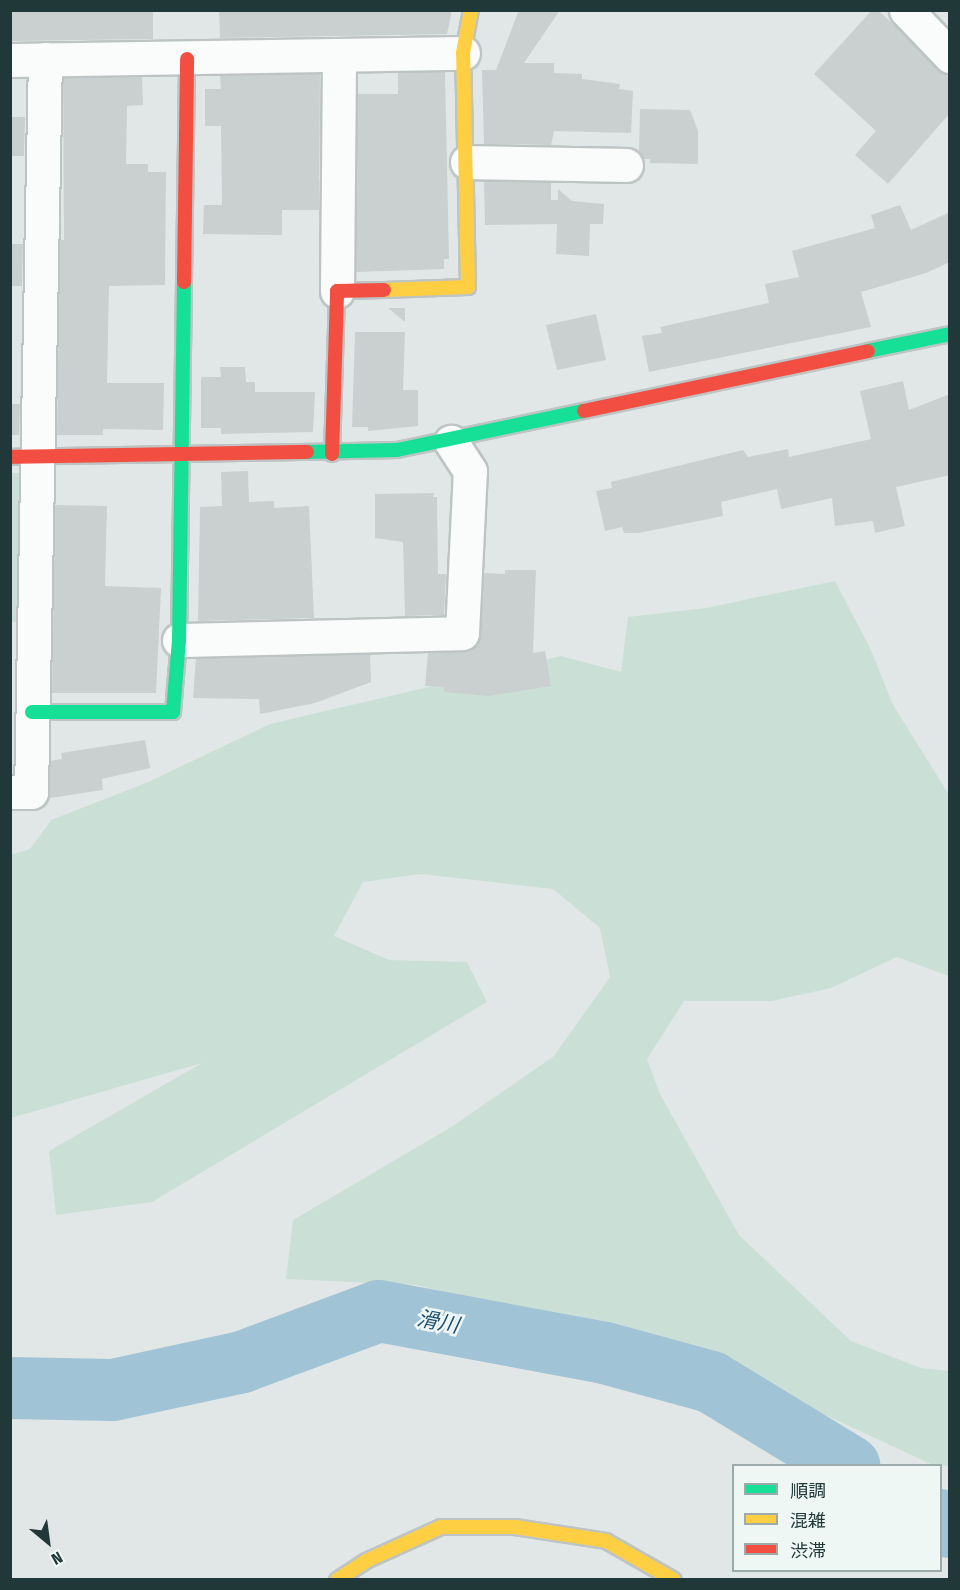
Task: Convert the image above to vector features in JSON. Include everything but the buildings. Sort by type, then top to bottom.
[{"type":"street","points":[[337,291],[468,287],[463,53],[471,10]]},
{"type":"street","points":[[906,10],[950,56]]},
{"type":"street","points":[[10,60],[463,53]]},
{"type":"street","points":[[332,454],[337,291],[339,56]]},
{"type":"street","points":[[10,792],[31,792],[32,712],[24,457],[45,59]]},
{"type":"street","points":[[32,712],[173,712],[179,640],[179,454],[187,59]]},
{"type":"street","points":[[467,162],[626,165]]},
{"type":"street","points":[[24,457],[332,454],[397,450],[451,441],[950,334]]},
{"type":"street","points":[[179,640],[462,633],[470,471],[451,441]]},
{"type":"street","points":[[337,1580],[366,1561],[441,1527],[515,1527],[606,1541],[674,1580]]},
{"type":"green space","points":[[10,473],[19,473],[26,482],[22,622],[11,622]]},
{"type":"green space","points":[[835,581],[871,650],[892,703],[949,795],[949,976],[897,957],[831,988],[772,1001],[684,1001],[647,1059],[660,1094],[739,1235],[851,1341],[921,1368],[949,1371],[949,1466],[931,1464],[647,1332],[540,1315],[416,1285],[286,1279],[293,1220],[453,1126],[554,1056],[610,977],[600,928],[553,889],[421,874],[363,882],[334,936],[389,960],[467,962],[487,1002],[152,1202],[56,1215],[49,1151],[202,1063],[11,1118],[10,855],[30,849],[51,820],[146,783],[270,724],[561,656],[621,672],[628,617],[706,608]]},
{"type":"waterway","name":"滑川","points":[[10,1388],[113,1390],[242,1362],[379,1311],[605,1353],[711,1382],[846,1464]]},
{"type":"waterway","name":"滑川","points":[[942,1521],[950,1527]]},
{"type":"traffic: fast","points":[[32,712],[173,712],[179,640],[184,282]]},
{"type":"traffic: fast","points":[[868,351],[950,334]]},
{"type":"traffic: fast","points":[[307,452],[397,450],[584,411]]},
{"type":"traffic: slow","points":[[384,290],[468,287],[463,53],[471,10]]},
{"type":"traffic: slow","points":[[337,1580],[366,1561],[441,1527],[515,1527],[606,1541],[674,1580]]},
{"type":"traffic: jam","points":[[184,282],[187,59]]},
{"type":"traffic: jam","points":[[332,454],[337,291],[384,290]]},
{"type":"traffic: jam","points":[[584,411],[868,351]]},
{"type":"traffic: jam","points":[[10,457],[307,452]]}]
